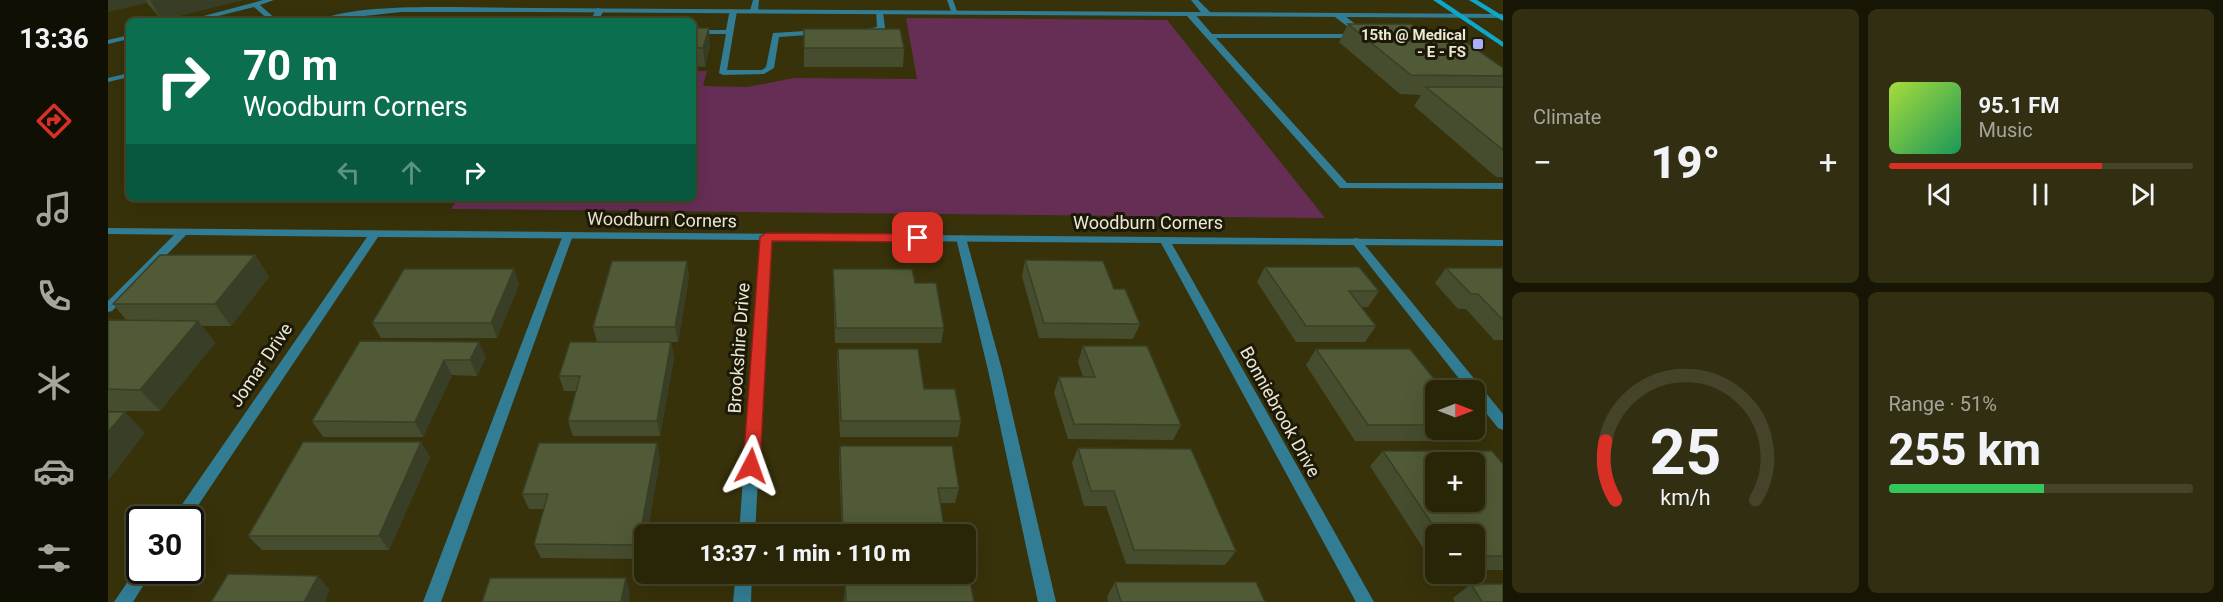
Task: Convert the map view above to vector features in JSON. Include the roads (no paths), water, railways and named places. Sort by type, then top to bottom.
[{"type":"main road","points":[[1436,0],[1503,45]]},
{"type":"main road","points":[[1472,0],[1501,17]]},
{"type":"street","points":[[201,18],[271,0]]},
{"type":"street","points":[[534,10],[541,0]]},
{"type":"street","points":[[754,11],[756,0]]},
{"type":"street","points":[[950,0],[955,12]]},
{"type":"street","points":[[1194,0],[1207,14]]},
{"type":"street","points":[[255,4],[271,18]]},
{"type":"street","points":[[336,18],[368,11],[393,9],[1501,17]]},
{"type":"street","points":[[596,18],[600,10]]},
{"type":"street","points":[[733,11],[723,74],[764,72],[770,68],[776,35],[834,32]]},
{"type":"street","points":[[855,32],[876,31],[881,28],[879,12]]},
{"type":"street","points":[[1190,14],[1344,186],[1503,186]]},
{"type":"street","points":[[1338,15],[1365,36]]},
{"type":"street","points":[[696,32],[730,32]]},
{"type":"street","points":[[1210,36],[1375,36]]},
{"type":"street","points":[[108,42],[126,37]]},
{"type":"street","points":[[108,80],[126,76]]},
{"type":"street","name":"Woodburn Corners","points":[[108,231],[1503,243]]},
{"type":"street","points":[[108,308],[183,232]]},
{"type":"street","name":"Jomar Drive","points":[[189,506],[374,234]]},
{"type":"street","points":[[432,602],[568,235]]},
{"type":"street","name":"Brookshire Drive","points":[[748,524],[766,237]]},
{"type":"street","points":[[962,238],[995,370],[1047,602]]},
{"type":"street","name":"Bonniebrook Drive","points":[[1164,239],[1365,602]]},
{"type":"street","points":[[1356,241],[1503,424]]},
{"type":"street","points":[[123,602],[135,584]]},
{"type":"street","points":[[742,602],[743,584]]},
{"type":"place","name":"15th @ Medical - E - FS","points":[[1478,44]]}]
